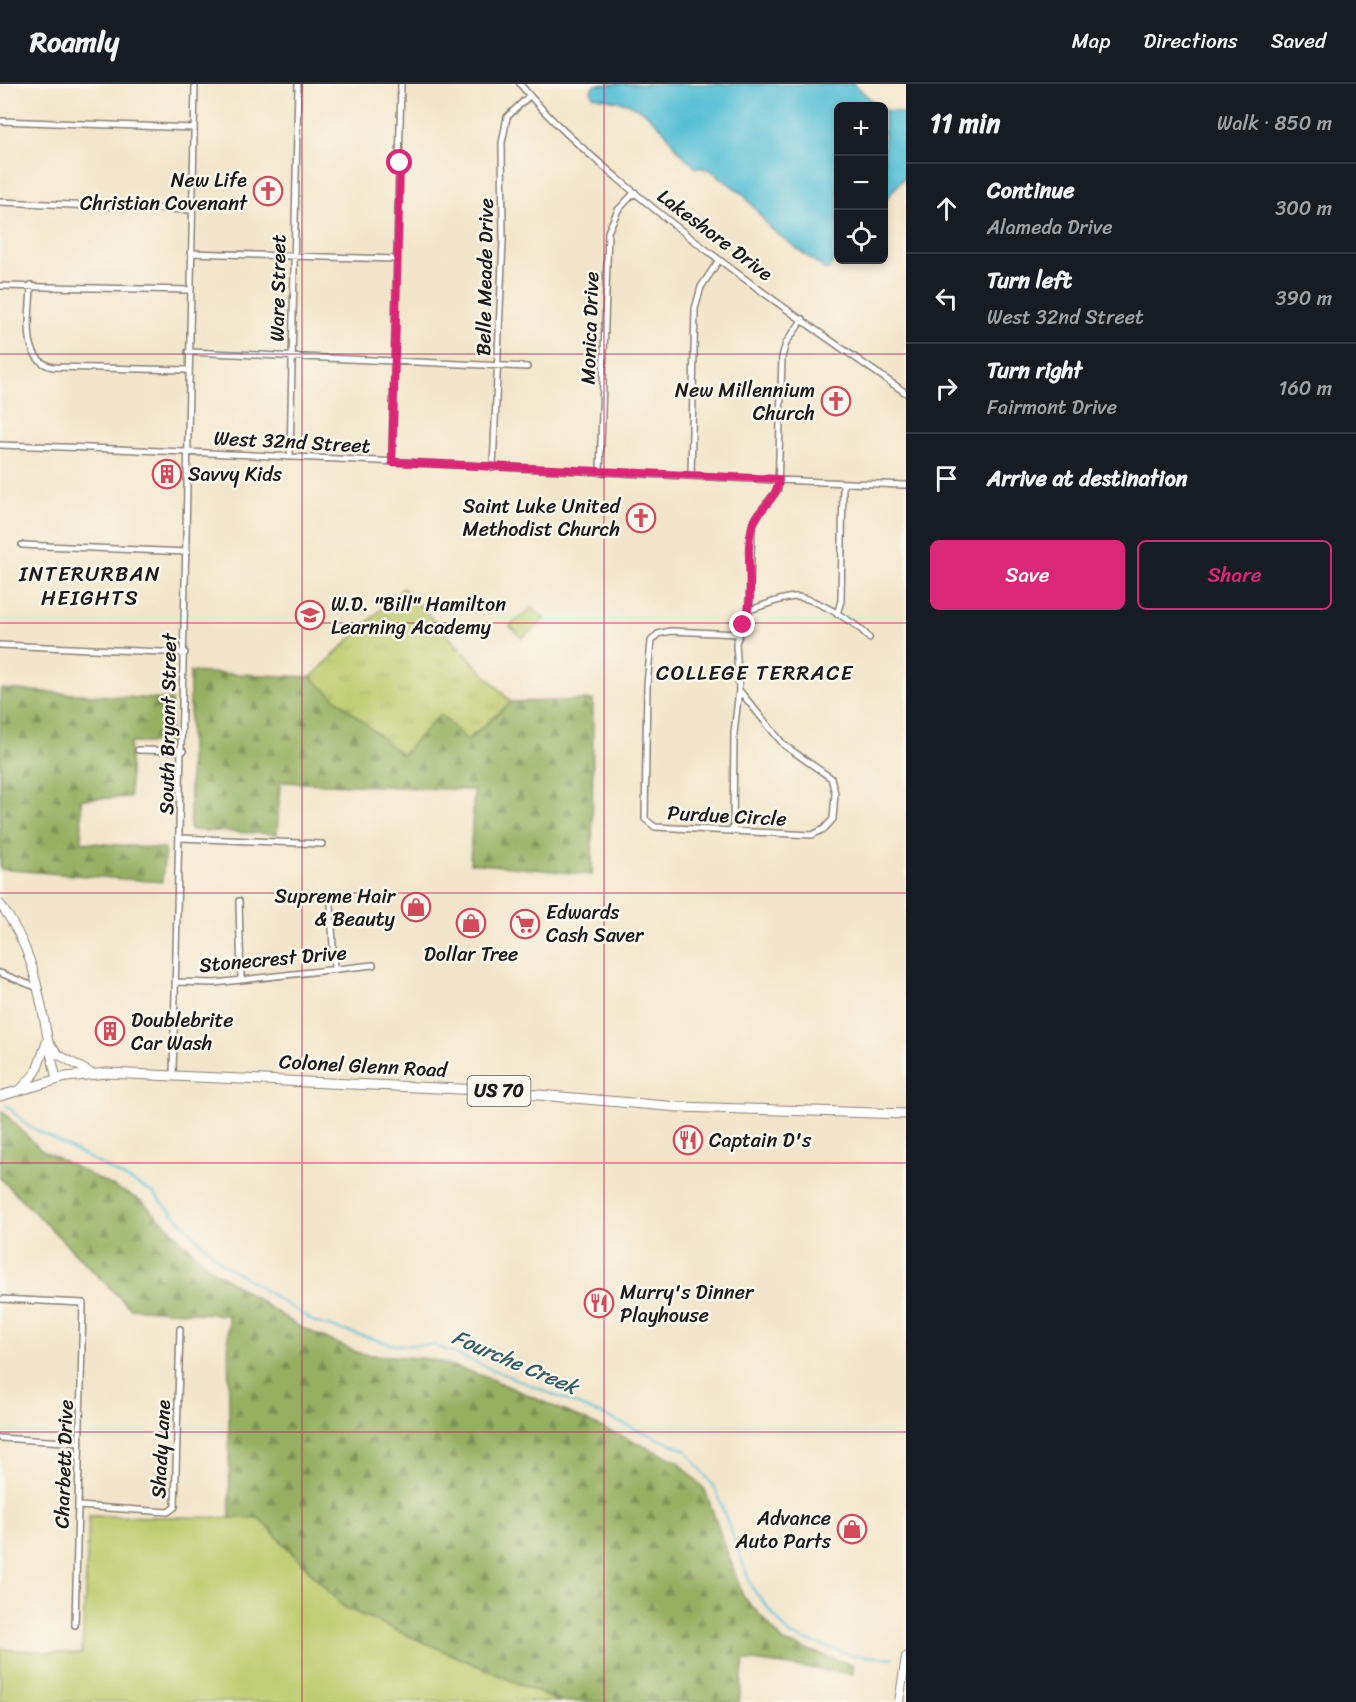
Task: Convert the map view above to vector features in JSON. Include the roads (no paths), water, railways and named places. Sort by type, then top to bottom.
[{"type":"main road","name":"Colonel Glenn Road","points":[[0,1096],[91,1073],[481,1090],[685,1107],[906,1114]]},
{"type":"street","name":"South Bryant Street","points":[[173,1076],[183,751],[187,552],[187,370],[195,84]]},
{"type":"street","name":"Ware Street","points":[[290,457],[298,84]]},
{"type":"street","points":[[392,462],[401,84]]},
{"type":"street","name":"Lakeshore Drive","points":[[520,84],[565,135],[719,260],[906,393]]},
{"type":"street","name":"Belle Meade Drive","points":[[493,468],[498,364],[503,129],[507,117],[529,96]]},
{"type":"street","points":[[0,121],[194,128]]},
{"type":"street","name":"Monica Drive","points":[[600,473],[608,232],[618,210],[635,192]]},
{"type":"street","points":[[0,202],[191,210]]},
{"type":"street","points":[[190,253],[396,259]]},
{"type":"street","points":[[691,475],[695,309],[701,287],[719,260]]},
{"type":"street","points":[[31,285],[31,346],[35,356],[43,363],[53,366],[187,370]]},
{"type":"street","points":[[0,286],[189,290]]},
{"type":"street","points":[[733,831],[734,733],[739,690],[736,661],[739,634],[749,610],[752,526],[759,513],[777,493],[782,357],[791,334],[802,319]]},
{"type":"street","points":[[188,352],[527,367]]},
{"type":"street","name":"West 32nd Street","points":[[0,445],[187,451],[493,468],[906,485]]},
{"type":"street","points":[[837,614],[841,601],[843,483]]},
{"type":"street","points":[[22,545],[187,552]]},
{"type":"street","points":[[749,610],[787,598],[800,597],[837,614],[866,633],[869,638]]},
{"type":"street","name":"Purdue Circle","points":[[739,634],[681,630],[658,634],[649,648],[645,819],[656,827],[812,835],[831,823],[835,793],[831,778],[784,745],[739,690]]},
{"type":"street","points":[[0,645],[185,653]]},
{"type":"street","points":[[138,750],[183,751]]},
{"type":"street","points":[[180,838],[322,844]]},
{"type":"street","points":[[239,901],[241,980]]},
{"type":"street","points":[[0,904],[28,949],[39,988],[47,1040],[57,1080]]},
{"type":"street","points":[[331,904],[334,969]]},
{"type":"street","name":"Stonecrest Drive","points":[[175,982],[215,983],[373,965]]},
{"type":"street","points":[[0,973],[39,988]]},
{"type":"street","points":[[47,1040],[59,1055],[91,1073]]},
{"type":"street","points":[[19,1090],[36,1072],[47,1040]]},
{"type":"street","name":"Charbett Drive","points":[[0,1299],[84,1303],[75,1625]]},
{"type":"street","name":"Shady Lane","points":[[78,1506],[168,1512],[174,1509],[180,1329]]},
{"type":"street","points":[[0,1438],[80,1443]]},
{"type":"street","points":[[899,1702],[906,1657]]},
{"type":"water","points":[[854,84],[874,102],[834,102],[834,261],[827,271],[771,229],[744,195],[709,169],[695,167],[678,150],[663,129],[643,111],[627,103],[593,96],[591,90],[594,85]]},
{"type":"water","points":[[888,111],[906,114],[906,175],[888,197]]},
{"type":"waterway","name":"Fourche Creek","points":[[6,1105],[27,1125],[152,1192],[222,1263],[314,1322],[394,1345],[434,1345],[686,1450],[715,1488],[752,1588],[790,1635],[852,1655],[892,1658]]},
{"type":"place","name":"New Life Christian Covenant","points":[[268,191]]},
{"type":"place","name":"New Millennium Church","points":[[836,401]]},
{"type":"place","name":"Savvy Kids","points":[[167,474]]},
{"type":"place","name":"Saint Luke United Methodist Church","points":[[641,518]]},
{"type":"place","name":"W.D. \"Bill\" Hamilton Learning Academy","points":[[310,615]]},
{"type":"place","name":"Supreme Hair & Beauty","points":[[416,907]]},
{"type":"place","name":"Dollar Tree","points":[[471,923]]},
{"type":"place","name":"Edwards Cash Saver","points":[[525,924]]},
{"type":"place","name":"Doublebrite Car Wash","points":[[110,1031]]},
{"type":"place","name":"Captain D's","points":[[688,1140]]},
{"type":"place","name":"Murry's Dinner Playhouse","points":[[599,1303]]},
{"type":"place","name":"Advance Auto Parts","points":[[852,1529]]},
{"type":"district","name":"INTERURBAN HEIGHTS","points":[[90,586]]},
{"type":"district","name":"COLLEGE TERRACE","points":[[755,673]]}]
